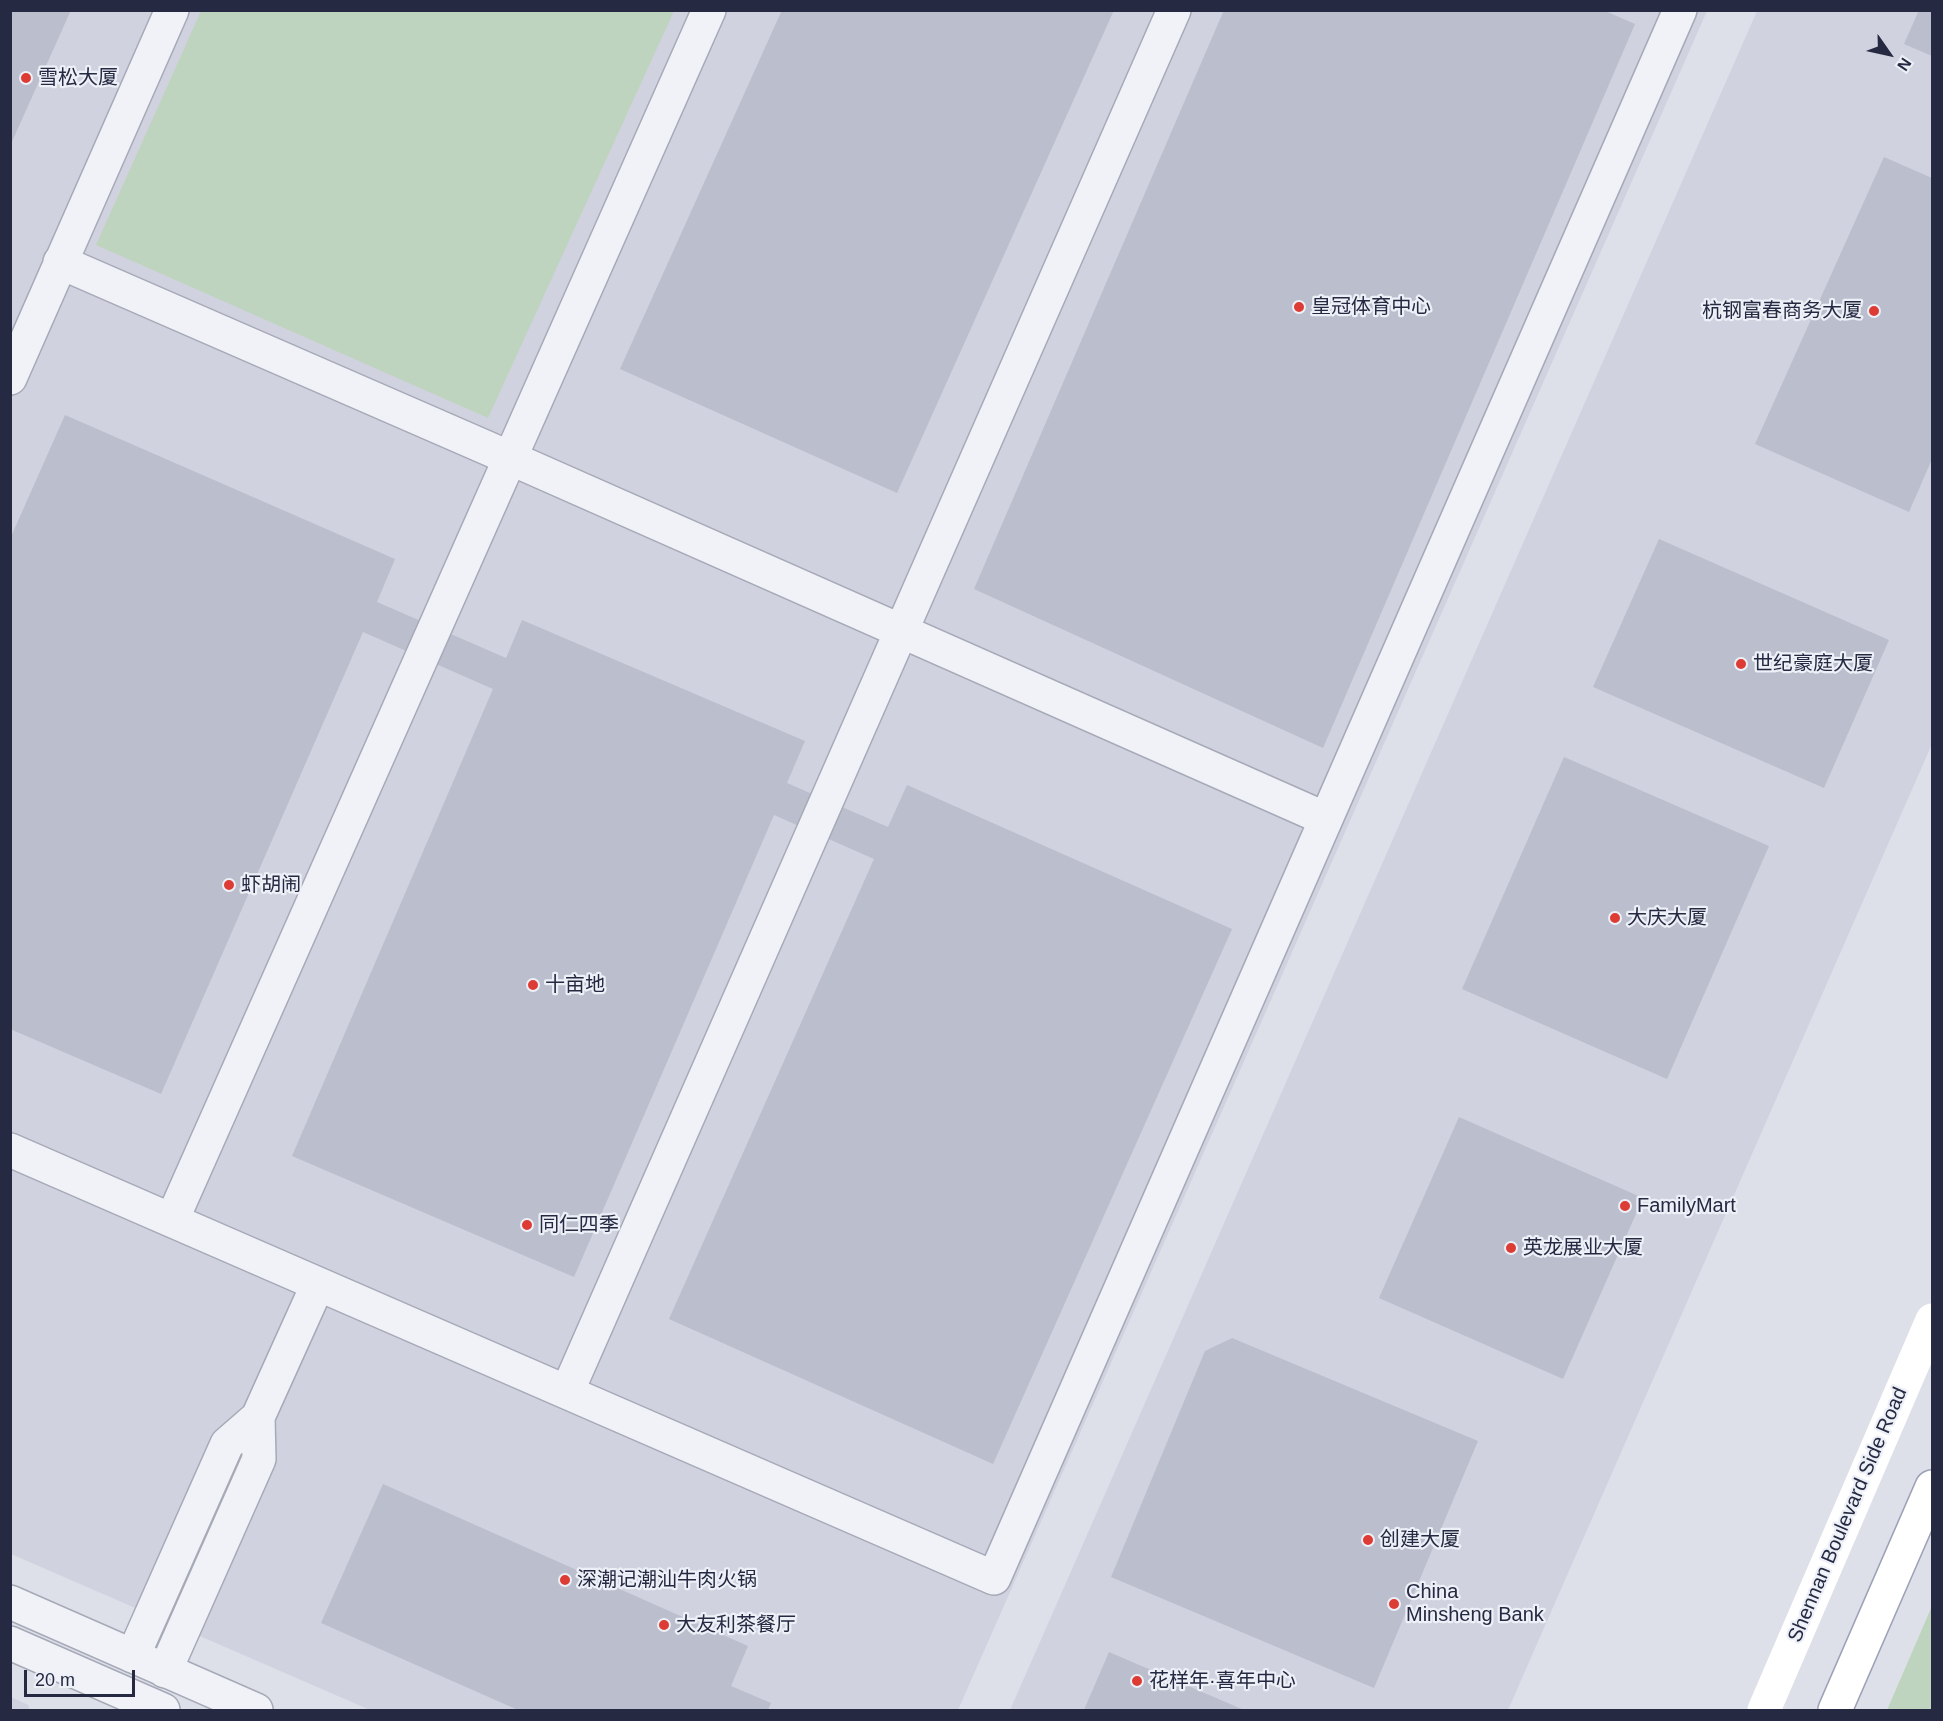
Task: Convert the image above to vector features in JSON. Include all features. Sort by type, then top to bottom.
[{"type":"main road","name":"Shennan Boulevard Side Road","points":[[1764,1710],[1932,1320]]},
{"type":"main road","points":[[1835,1710],[1932,1487]]},
{"type":"street","points":[[10,378],[172,10]]},
{"type":"street","points":[[172,1220],[709,10]]},
{"type":"street","points":[[567,1392],[1174,10]]},
{"type":"street","points":[[10,1150],[994,1578],[1680,10]]},
{"type":"street","points":[[60,262],[510,458],[1326,819]]},
{"type":"street","points":[[114,1701],[227,1444],[258,1417],[318,1284]]},
{"type":"street","points":[[10,1643],[114,1701],[153,1709],[165,1671],[260,1459],[258,1417]]},
{"type":"street","points":[[10,1602],[256,1710]]},
{"type":"shaded area","points":[[10,11],[1707,11],[958,1710],[370,1710],[11,1554]]},
{"type":"shaded area","points":[[1757,11],[1932,11],[1932,744],[1508,1710],[1010,1710]]},
{"type":"shaded area","points":[[11,1697],[28,1705],[30,1710],[11,1710]]},
{"type":"green space","points":[[201,11],[674,11],[488,418],[96,245]]},
{"type":"green space","points":[[1932,1606],[1932,1710],[1887,1710]]},
{"type":"building","name":"雪松大厦","points":[[10,10],[71,10],[10,146]]},
{"type":"building","points":[[782,10],[1114,10],[897,493],[620,369]]},
{"type":"building","name":"皇冠体育中心","points":[[1224,10],[1603,10],[1635,24],[1323,748],[974,589]]},
{"type":"building","points":[[1919,10],[1932,10],[1932,56],[1904,44]]},
{"type":"building","name":"杭钢富春商务大厦","points":[[1884,157],[1932,178],[1932,459],[1909,512],[1755,444]]},
{"type":"building","points":[[65,415],[395,559],[377,602],[506,658],[522,620],[805,741],[787,783],[888,827],[907,785],[1232,929],[993,1464],[669,1319],[874,859],[774,815],[574,1277],[292,1156],[493,689],[363,632],[161,1094],[10,1029],[10,539]]},
{"type":"building","name":"世纪豪庭大厦","points":[[1659,539],[1889,640],[1824,788],[1593,687]]},
{"type":"building","name":"大庆大厦","points":[[1564,757],[1769,846],[1667,1079],[1462,989]]},
{"type":"building","name":"英龙展业大厦","points":[[1459,1117],[1643,1198],[1563,1379],[1379,1298]]},
{"type":"building","points":[[1232,1338],[1478,1441],[1374,1688],[1111,1577],[1205,1351]]},
{"type":"building","points":[[383,1484],[748,1646],[731,1686],[771,1703],[768,1710],[518,1710],[321,1623]]},
{"type":"building","name":"花样年·喜年中心","points":[[1109,1652],[1244,1710],[1084,1710]]},
{"type":"place","name":"雪松大厦","points":[[26,78]]},
{"type":"place","name":"皇冠体育中心","points":[[1299,307]]},
{"type":"place","name":"杭钢富春商务大厦","points":[[1874,311]]},
{"type":"place","name":"世纪豪庭大厦","points":[[1741,664]]},
{"type":"place","name":"虾胡闹","points":[[229,885]]},
{"type":"place","name":"大庆大厦","points":[[1615,918]]},
{"type":"place","name":"十亩地","points":[[533,985]]},
{"type":"place","name":"FamilyMart","points":[[1625,1206]]},
{"type":"place","name":"同仁四季","points":[[527,1225]]},
{"type":"place","name":"英龙展业大厦","points":[[1511,1248]]},
{"type":"place","name":"创建大厦","points":[[1368,1540]]},
{"type":"place","name":"深潮记潮汕牛肉火锅","points":[[565,1580]]},
{"type":"place","name":"China Minsheng Bank","points":[[1394,1604]]},
{"type":"place","name":"大友利茶餐厅","points":[[664,1625]]},
{"type":"place","name":"花样年·喜年中心","points":[[1137,1681]]}]
